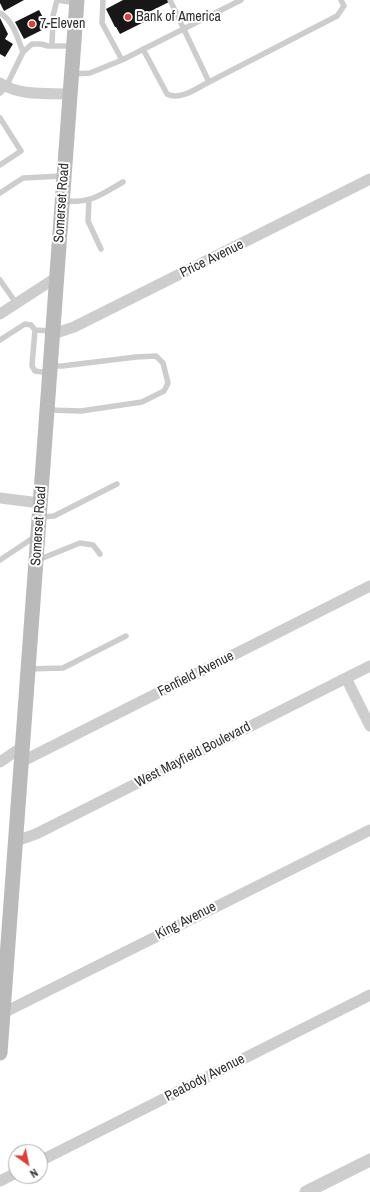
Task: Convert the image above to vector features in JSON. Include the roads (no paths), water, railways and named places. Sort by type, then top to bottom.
[{"type":"main road","name":"Somerset Road","points":[[0,1044],[3,1013],[2,988],[16,841],[77,2]]},
{"type":"street","points":[[2,88],[24,92],[70,94]]},
{"type":"street","name":"Price Avenue","points":[[53,333],[74,327],[370,179]]},
{"type":"street","points":[[0,314],[57,276]]},
{"type":"street","points":[[0,498],[40,510]]},
{"type":"street","name":"Fenfield Avenue","points":[[22,754],[370,586]]},
{"type":"street","name":"West Mayfield Boulevard","points":[[16,841],[36,834],[370,666]]},
{"type":"street","points":[[346,678],[370,726]]},
{"type":"street","points":[[0,762],[22,754]]},
{"type":"street","name":"King Avenue","points":[[3,1013],[370,830]]},
{"type":"street","name":"Peabody Avenue","points":[[48,1157],[370,995]]},
{"type":"street","points":[[306,1192],[370,1160]]},
{"type":"lane","points":[[52,46],[53,16],[57,0],[77,2]]},
{"type":"lane","points":[[103,0],[102,24],[122,60]]},
{"type":"lane","points":[[170,0],[209,82]]},
{"type":"lane","points":[[72,74],[90,73],[122,60],[241,0]]},
{"type":"lane","points":[[143,49],[167,94],[172,97],[182,96],[337,16],[344,6],[341,0]]},
{"type":"lane","points":[[0,13],[11,25],[23,52]]},
{"type":"lane","points":[[2,88],[23,52],[32,44],[73,46]]},
{"type":"lane","points":[[0,118],[21,151],[0,165]]},
{"type":"lane","points":[[0,193],[23,178],[64,176]]},
{"type":"lane","points":[[62,201],[78,202],[88,200],[97,197],[123,182]]},
{"type":"lane","points":[[88,200],[88,221],[101,249]]},
{"type":"lane","points":[[0,280],[16,303]]},
{"type":"lane","points":[[0,340],[25,324],[31,325],[35,330],[53,333]]},
{"type":"lane","points":[[35,330],[32,366],[35,371],[62,366],[156,356],[163,363],[168,383],[164,391],[142,402],[81,412],[47,410]]},
{"type":"lane","points":[[40,510],[54,516],[117,484]]},
{"type":"lane","points":[[0,560],[38,535]]},
{"type":"lane","points":[[36,561],[80,543],[92,545],[100,554]]},
{"type":"lane","points":[[28,669],[62,668],[126,636]]},
{"type":"place","name":"Bank of America","points":[[128,17]]},
{"type":"place","name":"7-Eleven","points":[[32,24]]}]
